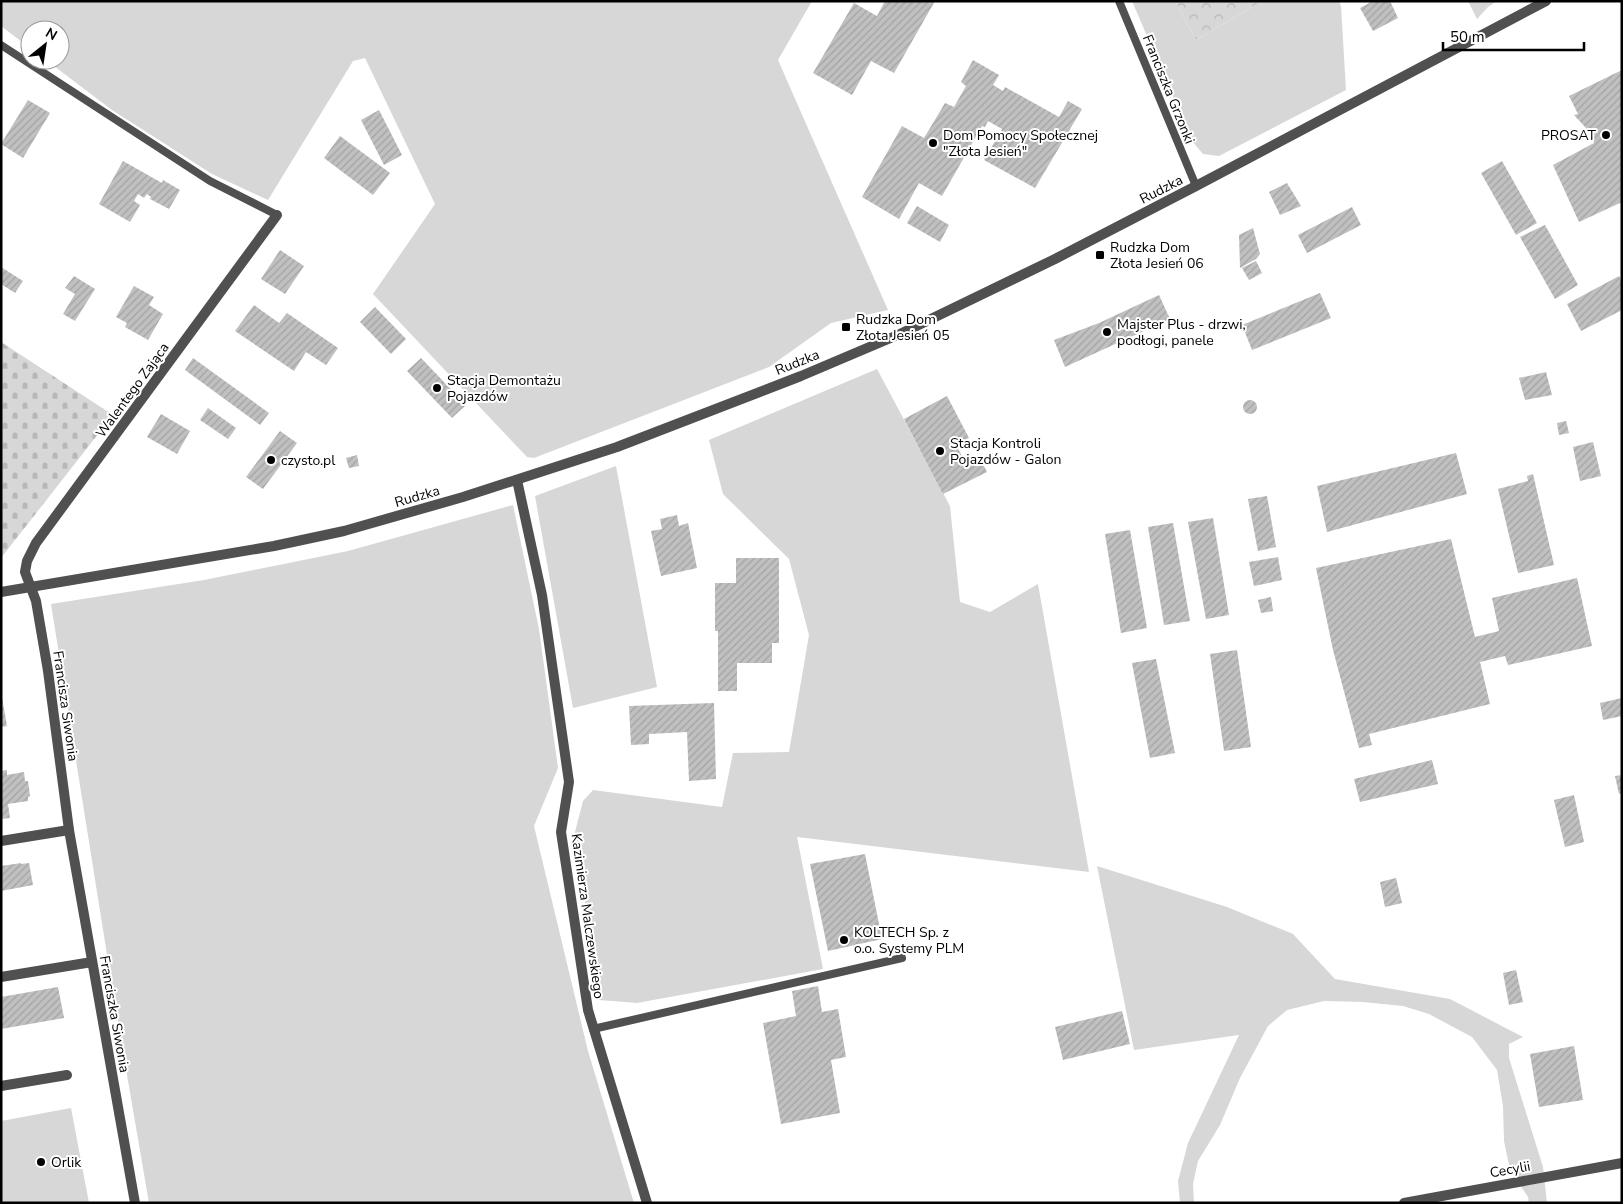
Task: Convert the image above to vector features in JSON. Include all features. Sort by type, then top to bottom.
[{"type":"street","name":"Rudzka","points":[[1,592],[274,546],[344,531],[517,480],[617,447],[801,376],[900,334],[1046,263],[1196,186],[1546,1]]},
{"type":"street","name":"Walentego Zająca","points":[[31,587],[25,572],[27,561],[36,543],[277,214]]},
{"type":"street","name":"Kazimierza Malczewskiego","points":[[517,480],[542,595],[568,782],[560,832],[588,1010],[647,1203]]},
{"type":"street","name":"Francisza Siwonia","points":[[31,587],[36,596],[48,671],[69,830]]},
{"type":"street","points":[[1,841],[69,830]]},
{"type":"street","name":"Franciszka Siwonia","points":[[69,830],[135,1203]]},
{"type":"street","points":[[1,977],[92,962]]},
{"type":"street","points":[[1,1086],[67,1075]]},
{"type":"street","name":"Cecylii","points":[[1404,1203],[1622,1163]]},
{"type":"lane","name":"Franciszka Grzonki","points":[[1119,1],[1196,186]]},
{"type":"lane","points":[[1,45],[210,181],[277,214]]},
{"type":"lane","points":[[594,1029],[902,958]]},
{"type":"green space","points":[[1,1],[812,1],[778,60],[888,310],[831,323],[769,367],[534,458],[527,457],[373,294],[435,204],[365,58],[353,61],[268,200],[212,174],[112,110],[59,70],[70,70],[70,20],[20,20],[20,40],[1,26]]},
{"type":"green space","points":[[1132,1],[1175,1],[1196,40],[1262,1],[1339,1],[1341,6],[1346,90],[1219,156],[1203,154],[1192,141]]},
{"type":"green space","points":[[1175,1],[1262,1],[1196,40]]},
{"type":"green space","points":[[1468,1],[1497,1],[1488,7],[1477,19]]},
{"type":"green space","points":[[1,342],[113,415],[1,558]]},
{"type":"green space","points":[[877,369],[950,506],[960,602],[990,612],[1038,584],[1089,872],[797,837],[823,969],[637,1003],[599,1000],[575,832],[583,801],[593,790],[722,807],[733,753],[789,752],[809,635],[789,559],[723,494],[709,440]]},
{"type":"green space","points":[[616,466],[657,687],[573,708],[535,496]]},
{"type":"green space","points":[[513,505],[539,629],[558,768],[534,826],[588,1051],[634,1203],[149,1203],[116,1011],[51,604],[204,580],[348,551]]},
{"type":"green space","points":[[1097,866],[1227,907],[1293,934],[1335,979],[1450,999],[1523,1037],[1509,1044],[1509,1058],[1543,1167],[1547,1203],[1529,1203],[1528,1197],[1510,1170],[1504,1141],[1503,1106],[1497,1070],[1472,1037],[1429,1014],[1403,1006],[1324,1001],[1287,1010],[1268,1026],[1240,1078],[1220,1125],[1198,1161],[1193,1184],[1194,1203],[1180,1203],[1178,1181],[1188,1143],[1239,1035],[1134,1050]]},
{"type":"green space","name":"Orlik","points":[[71,1108],[89,1203],[1,1203],[1,1121]]},
{"type":"building","points":[[885,1],[935,1],[894,73],[871,61],[852,95],[813,73],[854,3],[877,16]]},
{"type":"building","points":[[1373,1],[1390,1],[1398,18],[1373,31],[1360,8]]},
{"type":"building","name":"Dom Pomocy Społecznej \"Złota Jesień\"","points":[[973,60],[999,75],[993,85],[1003,91],[1005,87],[1059,117],[1068,101],[1082,109],[1035,188],[984,160],[1002,129],[988,121],[985,127],[982,126],[942,196],[919,183],[899,219],[862,197],[902,126],[924,138],[945,103],[954,107],[966,86],[961,82]]},
{"type":"building","points":[[1622,70],[1622,202],[1579,222],[1553,165],[1594,143],[1586,128],[1574,115],[1578,114],[1569,96]]},
{"type":"building","points":[[28,100],[50,113],[23,158],[1,144]]},
{"type":"building","points":[[379,110],[402,155],[384,165],[361,120]]},
{"type":"building","points":[[340,136],[390,173],[373,195],[324,158]]},
{"type":"building","points":[[123,161],[162,183],[163,180],[180,190],[169,209],[150,199],[151,197],[147,194],[144,198],[138,194],[134,201],[140,205],[130,222],[99,204]]},
{"type":"building","points":[[1502,161],[1537,223],[1516,235],[1481,173]]},
{"type":"building","points":[[1287,183],[1301,206],[1280,215],[1269,192]]},
{"type":"building","points":[[917,206],[949,225],[940,242],[907,223]]},
{"type":"building","points":[[1352,207],[1361,225],[1307,253],[1298,235]]},
{"type":"building","points":[[1545,225],[1578,285],[1555,299],[1520,237]]},
{"type":"building","points":[[1253,228],[1260,254],[1256,259],[1240,268],[1239,235]]},
{"type":"building","points":[[280,250],[304,266],[285,294],[261,279]]},
{"type":"building","points":[[1256,261],[1262,273],[1249,280],[1242,268]]},
{"type":"building","points":[[1,267],[23,281],[15,293],[1,284]]},
{"type":"building","points":[[74,276],[95,289],[75,321],[63,314],[75,294],[65,288]]},
{"type":"building","points":[[1619,276],[1622,282],[1622,310],[1581,331],[1567,304]]},
{"type":"building","points":[[134,286],[154,297],[149,305],[163,314],[148,340],[125,327],[127,323],[116,317]]},
{"type":"building","points":[[1320,293],[1331,318],[1252,350],[1242,325]]},
{"type":"building","name":"Majster Plus - drzwi, podłogi, panele","points":[[1159,295],[1170,319],[1065,367],[1054,340],[1099,323]]},
{"type":"building","points":[[254,305],[279,323],[287,313],[338,348],[326,365],[306,352],[294,371],[235,331]]},
{"type":"building","points":[[375,307],[406,339],[391,354],[360,322]]},
{"type":"building","points":[[193,358],[269,413],[260,425],[185,370]]},
{"type":"building","name":"Stacja Demontażu Pojazdów","points":[[421,358],[466,405],[452,418],[407,371]]},
{"type":"building","points":[[1546,372],[1552,395],[1525,400],[1519,378]]},
{"type":"building","name":"Stacja Kontroli Pojazdów - Galon","points":[[947,396],[969,438],[956,445],[967,465],[980,458],[987,472],[943,494],[904,419]]},
{"type":"building","points":[[1250,400],[1255,402],[1257,407],[1255,412],[1250,414],[1245,412],[1243,407],[1245,402]]},
{"type":"building","points":[[208,408],[236,428],[228,439],[200,420]]},
{"type":"building","points":[[161,414],[190,431],[177,454],[147,437]]},
{"type":"building","points":[[1566,421],[1569,433],[1559,435],[1557,423]]},
{"type":"building","name":"czysto.pl","points":[[280,431],[297,443],[263,489],[246,477]]},
{"type":"building","points":[[1593,442],[1601,476],[1580,481],[1573,447]]},
{"type":"building","points":[[1456,453],[1467,494],[1327,532],[1317,486]]},
{"type":"building","points":[[357,455],[359,466],[349,468],[346,458]]},
{"type":"building","points":[[1533,474],[1554,565],[1518,573],[1498,489],[1528,481],[1527,476]]},
{"type":"building","points":[[1267,496],[1276,547],[1258,551],[1248,499]]},
{"type":"building","points":[[677,515],[679,526],[688,523],[697,568],[661,576],[651,531],[662,529],[660,519]]},
{"type":"building","points":[[1213,518],[1229,615],[1206,619],[1188,522]]},
{"type":"building","points":[[1173,523],[1190,621],[1164,625],[1148,527]]},
{"type":"building","points":[[1130,530],[1147,628],[1121,633],[1105,534]]},
{"type":"building","points":[[1451,539],[1475,637],[1499,631],[1492,598],[1577,578],[1592,646],[1508,665],[1505,656],[1480,662],[1490,704],[1369,734],[1372,745],[1359,748],[1333,650],[1316,568]]},
{"type":"building","points":[[1278,557],[1282,580],[1254,586],[1249,562]]},
{"type":"building","points":[[736,558],[779,558],[779,643],[772,643],[772,663],[737,663],[737,691],[718,691],[718,631],[715,631],[715,583],[736,583]]},
{"type":"building","points":[[1271,597],[1273,611],[1261,613],[1258,600]]},
{"type":"building","points":[[1237,650],[1251,747],[1224,751],[1210,654]]},
{"type":"building","points":[[1156,659],[1175,753],[1150,758],[1132,663]]},
{"type":"building","points":[[1,692],[7,726],[1,727]]},
{"type":"building","points":[[1622,698],[1622,716],[1603,720],[1600,703]]},
{"type":"building","points":[[714,703],[716,779],[689,781],[687,732],[649,734],[649,744],[631,745],[629,706]]},
{"type":"building","points":[[1432,760],[1438,784],[1360,802],[1354,779]]},
{"type":"building","points":[[7,770],[7,775],[24,772],[25,781],[28,781],[30,796],[28,801],[8,804],[10,818],[1,819],[1,771]]},
{"type":"building","points":[[1622,775],[1622,793],[1619,794],[1615,776]]},
{"type":"building","points":[[1574,795],[1584,842],[1565,847],[1554,800]]},
{"type":"building","points":[[865,854],[882,939],[828,951],[810,864]]},
{"type":"building","points":[[29,863],[33,885],[1,891],[1,866]]},
{"type":"building","points":[[1396,878],[1402,903],[1385,907],[1380,882]]},
{"type":"building","points":[[1516,970],[1523,1002],[1509,1005],[1503,973]]},
{"type":"building","points":[[818,986],[822,1012],[838,1009],[846,1057],[831,1060],[840,1113],[781,1124],[763,1023],[796,1016],[792,991]]},
{"type":"building","points":[[58,987],[64,1018],[1,1029],[1,997]]},
{"type":"building","points":[[1122,1011],[1130,1044],[1063,1060],[1055,1027]]},
{"type":"building","points":[[1574,1046],[1583,1100],[1539,1107],[1530,1054]]},
{"type":"place","name":"PROSAT","points":[[1606,135]]},
{"type":"place","name":"Dom Pomocy Społecznej \"Złota Jesień\"","points":[[933,143]]},
{"type":"place","name":"Rudzka Dom Złota Jesień 06","points":[[1100,255]]},
{"type":"place","name":"Rudzka Dom Złota Jesień 05","points":[[846,327]]},
{"type":"place","name":"Majster Plus - drzwi, podłogi, panele","points":[[1107,332]]},
{"type":"place","name":"Stacja Demontażu Pojazdów","points":[[437,388]]},
{"type":"place","name":"Stacja Kontroli Pojazdów - Galon","points":[[940,451]]},
{"type":"place","name":"czysto.pl","points":[[271,460]]},
{"type":"place","name":"KOLTECH Sp. z o.o. Systemy PLM","points":[[844,940]]},
{"type":"place","name":"Orlik","points":[[41,1162]]}]
